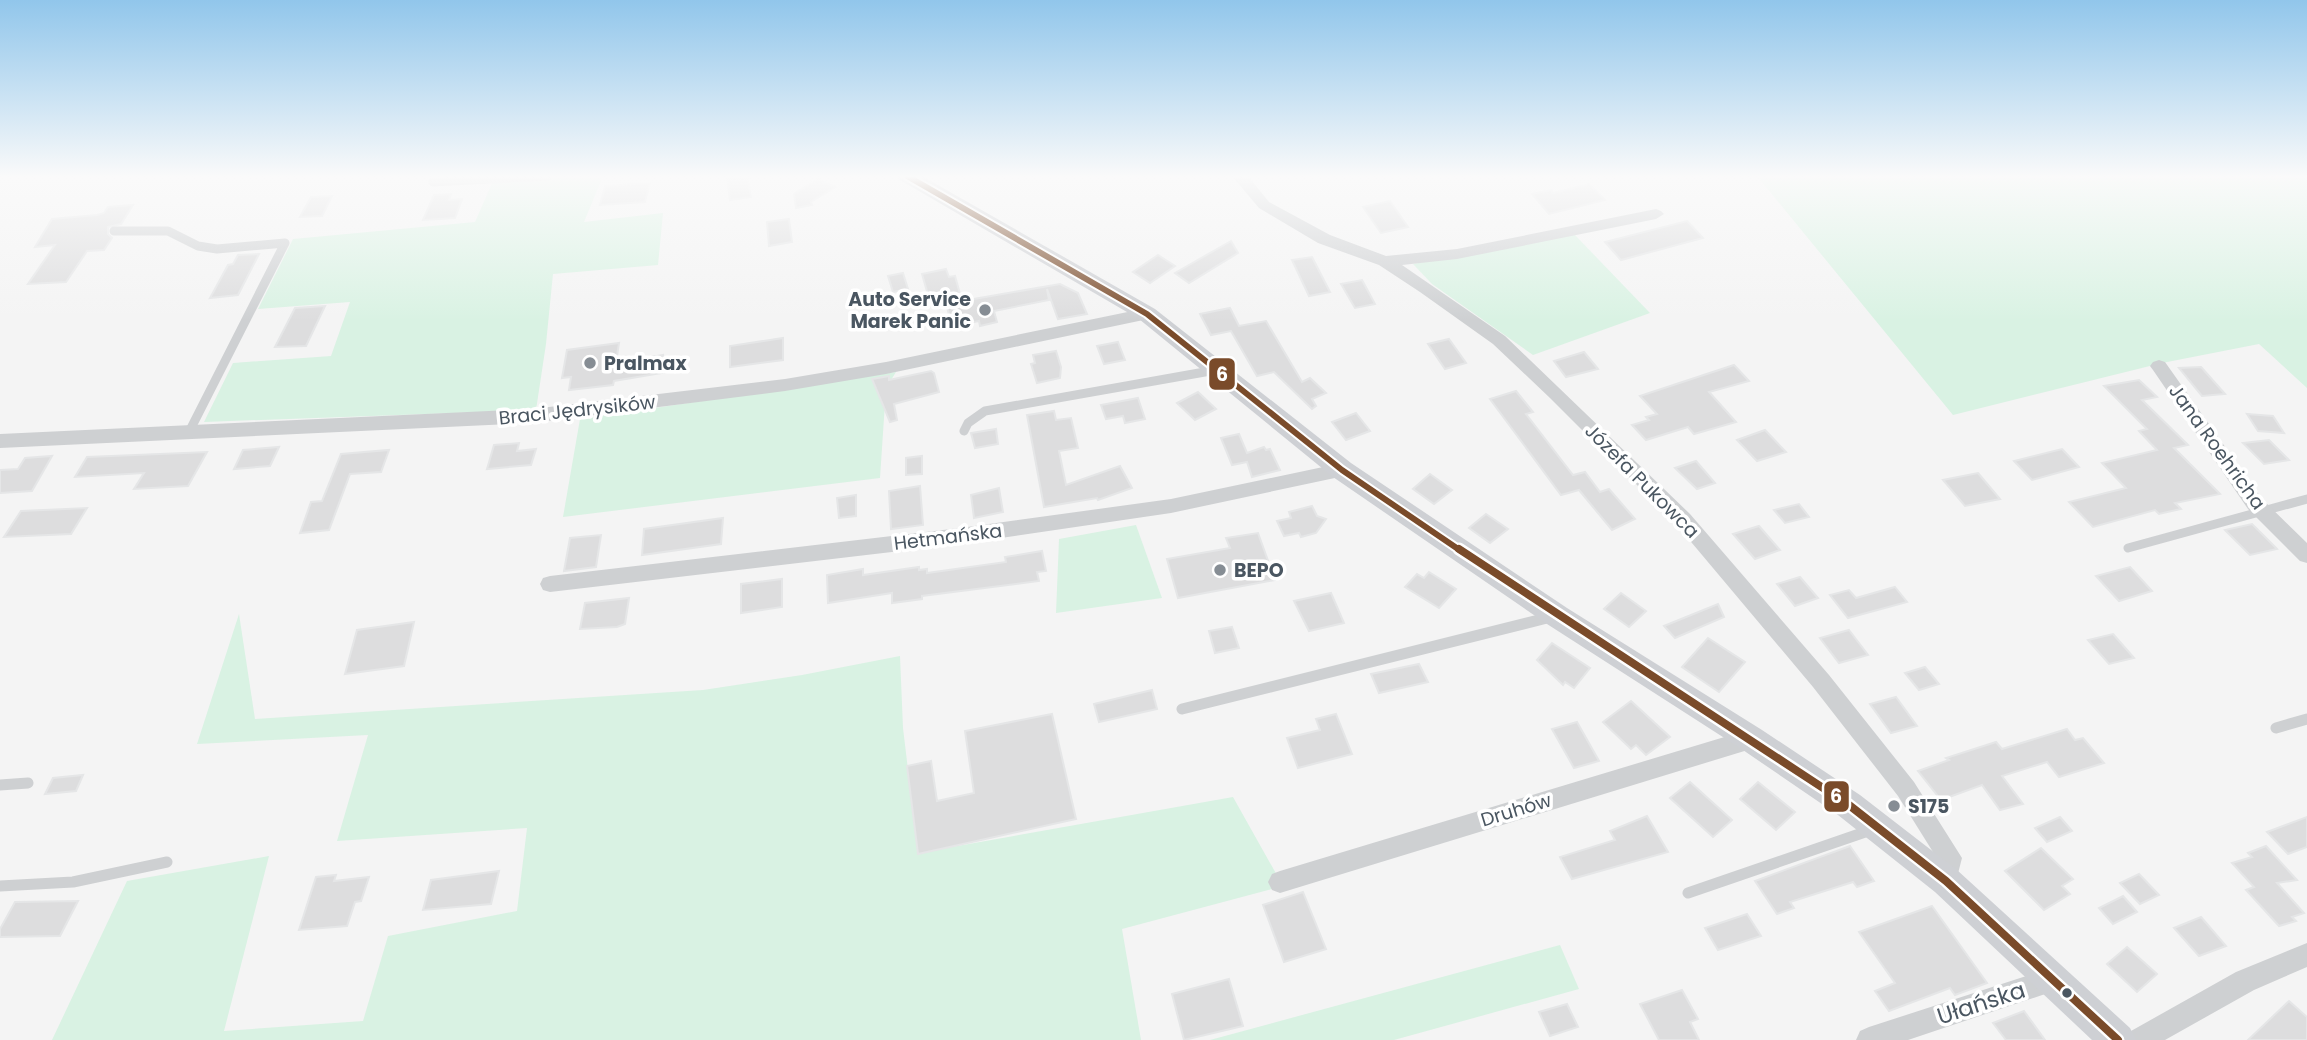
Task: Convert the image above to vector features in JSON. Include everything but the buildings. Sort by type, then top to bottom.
[{"type":"street","points":[[991,225],[1147,314],[1342,470],[1557,616],[1751,739],[1878,828],[1946,881],[2118,1040]]},
{"type":"street","name":"Józefa Pukowca","points":[[1298,225],[1324,239],[1385,261],[1499,340],[1683,519],[1821,681],[1906,789],[1950,858],[1946,881]]},
{"type":"street","points":[[1385,261],[1457,254],[1604,225]]},
{"type":"street","name":"Braci Jędrysików","points":[[0,441],[533,416],[886,368],[1147,314]]},
{"type":"street","name":"Jana Roehricha","points":[[2159,366],[2261,510],[2307,555]]},
{"type":"street","name":"Hetmańska","points":[[550,584],[960,536],[1159,508],[1342,470]]},
{"type":"street","name":"Druhów","points":[[1280,882],[1751,739]]},
{"type":"street","points":[[2140,1040],[2245,981],[2307,954]]},
{"type":"street","name":"Ułańska","points":[[1869,1040],[2054,979]]},
{"type":"lane","points":[[114,230],[163,230],[184,236],[198,247],[285,243],[188,434]]},
{"type":"lane","points":[[964,431],[968,423],[985,411],[1216,369]]},
{"type":"lane","points":[[2128,548],[2307,499]]},
{"type":"lane","points":[[1182,709],[1557,616]]},
{"type":"lane","points":[[2276,727],[2307,719]]},
{"type":"lane","points":[[0,785],[28,783]]},
{"type":"lane","points":[[1688,893],[1878,828]]},
{"type":"lane","points":[[0,886],[73,882],[167,862]]},
{"type":"green space","points":[[448,225],[662,225],[658,265],[553,274],[536,410],[204,422],[233,363],[331,356],[350,302],[258,309],[293,239]]},
{"type":"green space","points":[[1797,225],[2307,225],[2307,388],[2259,344],[2162,363],[1953,415]]},
{"type":"green space","points":[[1574,234],[1650,313],[1533,355],[1432,284],[1413,264]]},
{"type":"green space","points":[[896,372],[886,388],[880,478],[563,517],[580,419]]},
{"type":"green space","points":[[1136,525],[1162,598],[1056,613],[1059,539]]},
{"type":"green space","points":[[239,614],[255,719],[703,690],[900,656],[903,728],[918,853],[1233,797],[1283,886],[1122,929],[1141,1040],[52,1040],[127,881],[269,856],[224,1031],[363,1021],[388,936],[517,911],[527,828],[337,841],[368,735],[197,744]]},
{"type":"green space","points":[[1560,945],[1579,989],[1394,1040],[1210,1040]]},
{"type":"transit line","name":"6","points":[[991,225],[1147,314],[1342,470],[1557,616],[1751,739],[1849,805],[1946,881],[2118,1040]]},
{"type":"place","name":"Auto Service Marek Panic","points":[[985,310]]},
{"type":"place","name":"Pralmax","points":[[590,363]]},
{"type":"place","name":"BEPO","points":[[1220,570]]},
{"type":"place","name":"S175","points":[[1894,806]]}]
